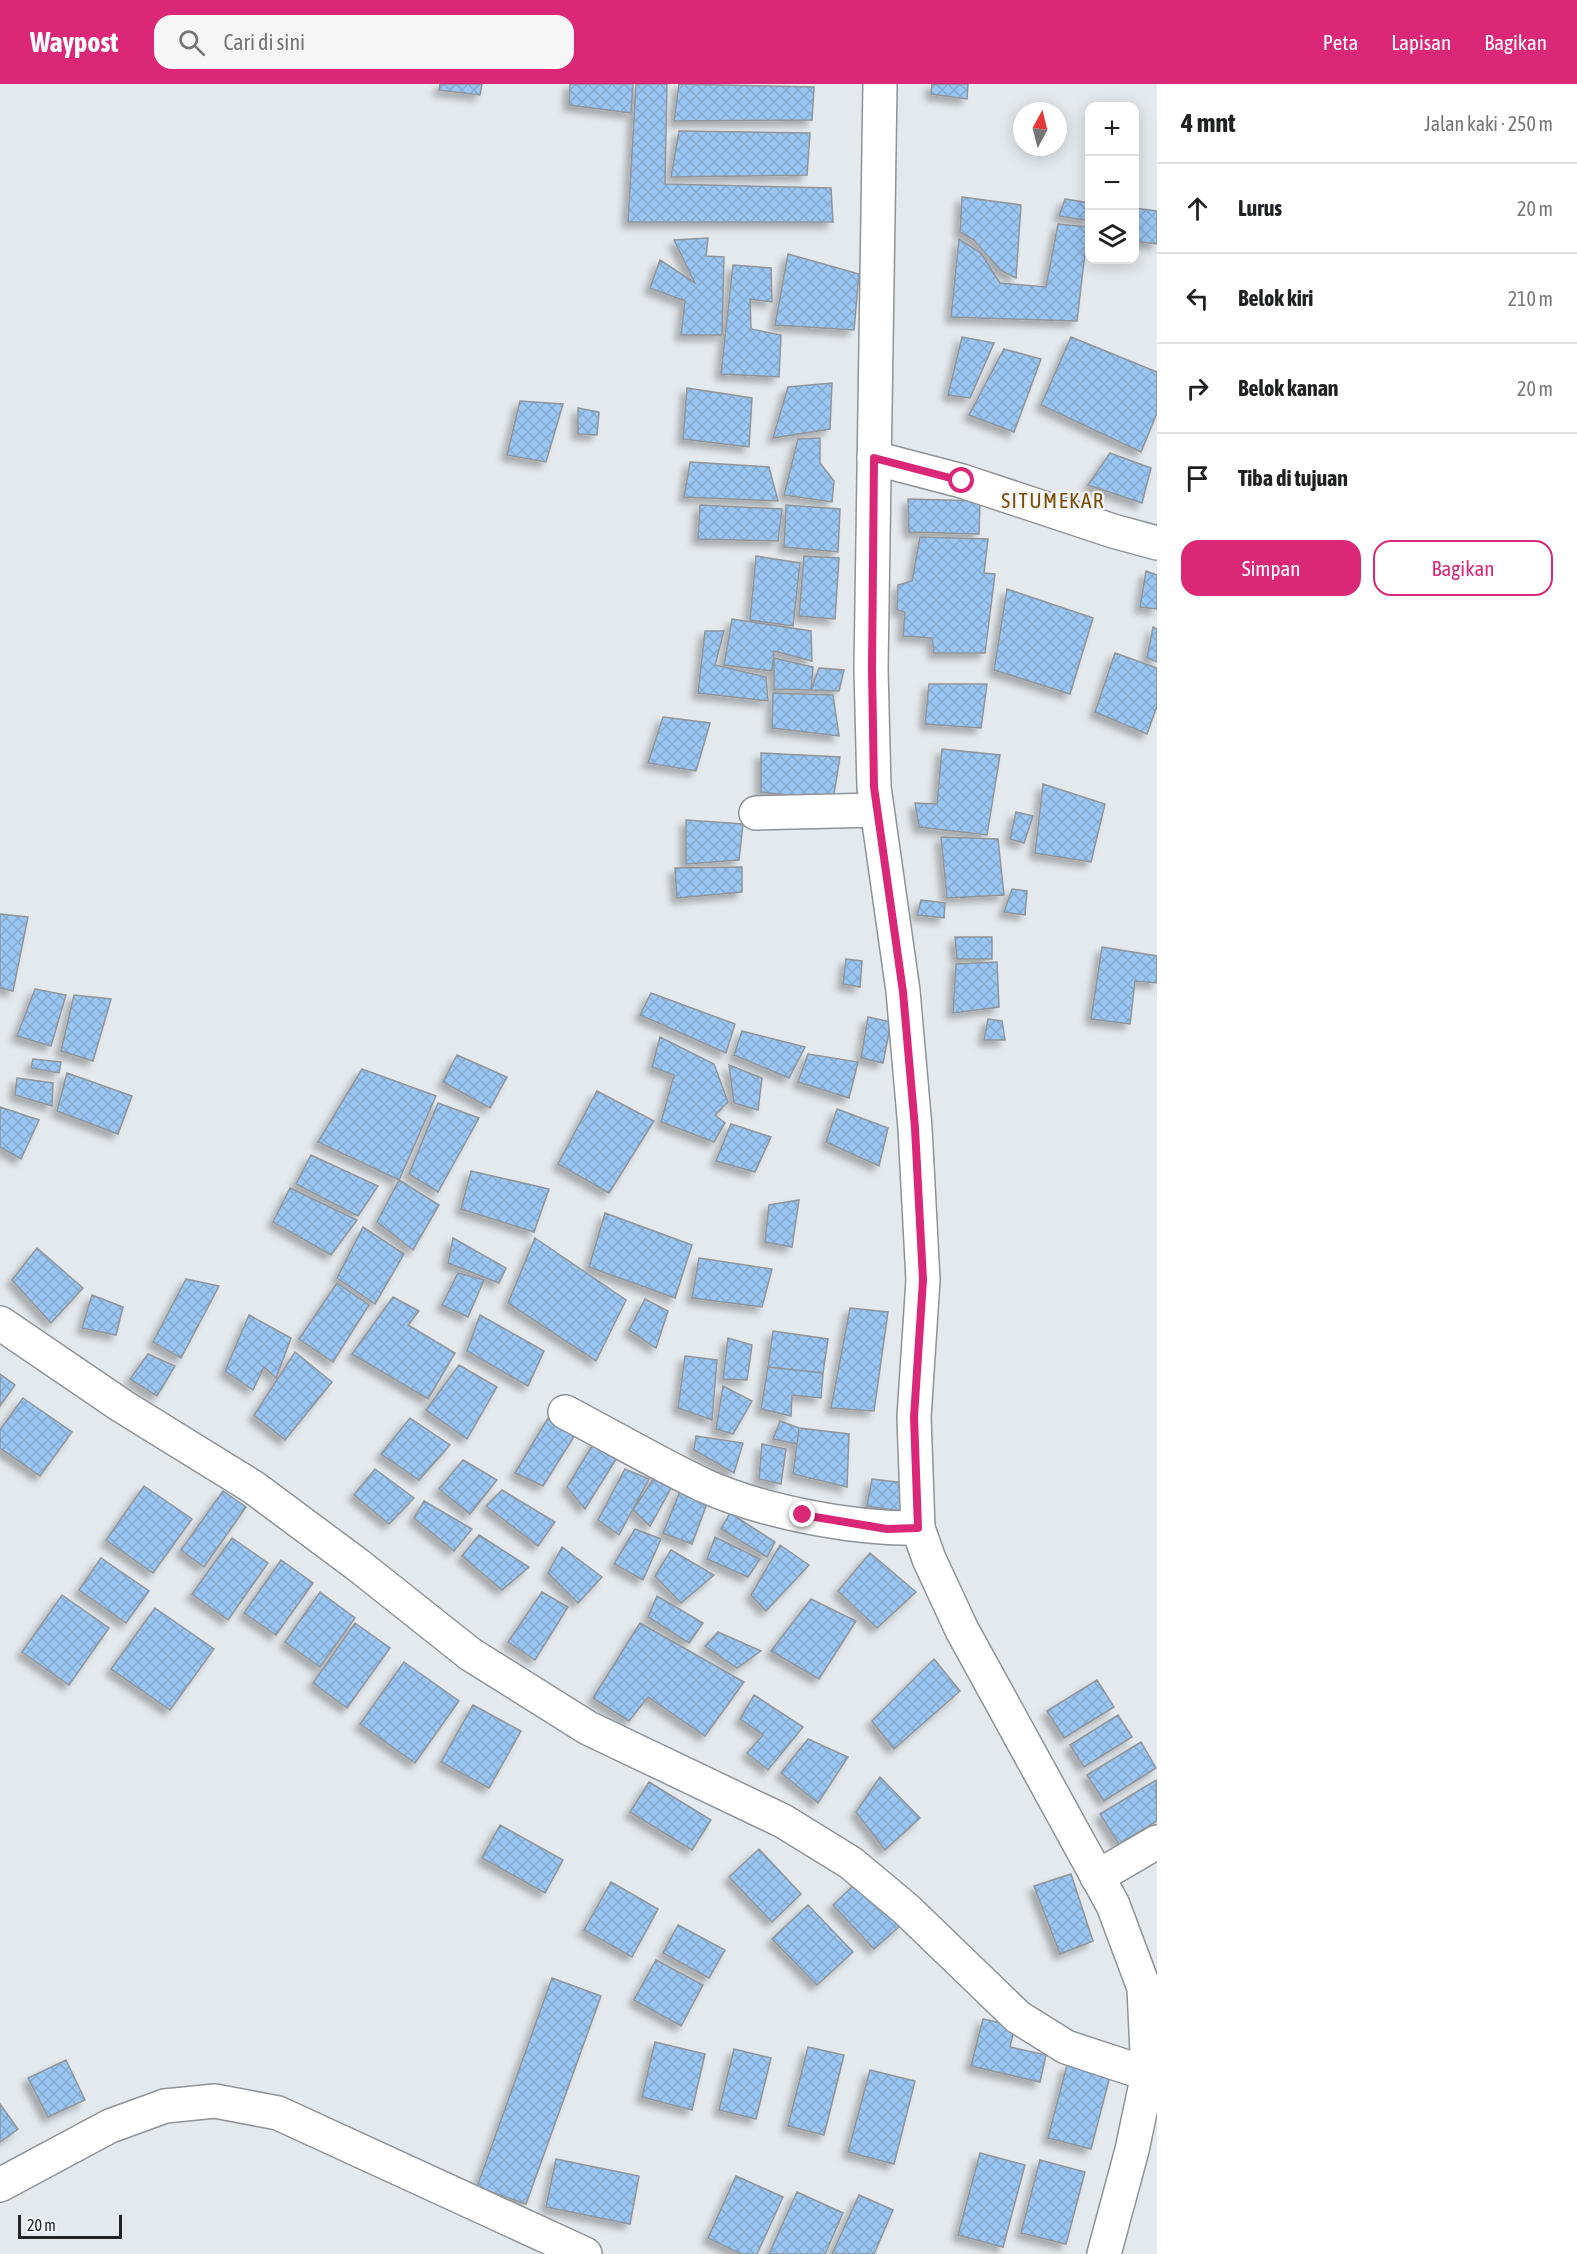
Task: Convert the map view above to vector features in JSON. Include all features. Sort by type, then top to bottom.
[{"type":"street","points":[[880,84],[872,669],[874,787],[903,992],[915,1128],[923,1280],[914,1417],[918,1528],[929,1559],[962,1630],[1113,1905],[1144,1988],[1148,2074],[1132,2150],[1104,2254]]},
{"type":"street","points":[[874,458],[962,481],[1113,531],[1157,543]]},
{"type":"street","points":[[756,813],[878,810]]},
{"type":"street","points":[[0,1323],[122,1406],[253,1487],[358,1565],[470,1654],[588,1728],[783,1821],[851,1863],[906,1909],[1018,2017],[1066,2047],[1148,2074]]},
{"type":"street","points":[[565,1413],[705,1485],[759,1504],[860,1525],[887,1529],[918,1528]]},
{"type":"street","points":[[1097,1877],[1157,1842]]},
{"type":"street","points":[[0,2185],[110,2126],[165,2106],[216,2101],[278,2113],[585,2254]]},
{"type":"building","points":[[440,84],[482,84],[480,95],[439,90]]},
{"type":"building","points":[[570,84],[633,84],[631,113],[569,105]]},
{"type":"building","points":[[636,84],[667,84],[665,184],[831,188],[833,222],[628,222]]},
{"type":"building","points":[[679,84],[814,87],[812,120],[674,121]]},
{"type":"building","points":[[932,84],[968,84],[967,99],[931,94]]},
{"type":"building","points":[[679,131],[810,133],[807,175],[671,177]]},
{"type":"building","points":[[962,197],[1021,205],[1016,278],[1000,270],[974,240],[960,232]]},
{"type":"building","points":[[1065,199],[1085,202],[1085,220],[1059,216]]},
{"type":"building","points":[[1139,209],[1157,211],[1157,244],[1139,242]]},
{"type":"building","points":[[1058,224],[1085,227],[1085,253],[1077,321],[951,317],[959,239],[981,253],[1000,283],[1046,287]]},
{"type":"building","points":[[708,238],[706,256],[724,257],[722,335],[681,335],[685,301],[650,288],[660,260],[695,283],[674,240]]},
{"type":"building","points":[[788,254],[859,274],[854,330],[775,325]]},
{"type":"building","points":[[733,265],[771,268],[772,302],[750,299],[751,329],[781,335],[779,377],[721,374]]},
{"type":"building","points":[[962,337],[994,343],[970,398],[948,395]]},
{"type":"building","points":[[1071,337],[1157,372],[1157,413],[1141,452],[1041,405]]},
{"type":"building","points":[[1004,349],[1041,359],[1014,432],[969,415]]},
{"type":"building","points":[[832,383],[830,429],[773,438],[788,387]]},
{"type":"building","points":[[687,388],[752,398],[749,447],[683,439]]},
{"type":"building","points":[[520,401],[563,404],[546,462],[507,455]]},
{"type":"building","points":[[578,408],[599,412],[597,435],[578,434]]},
{"type":"building","points":[[820,438],[820,463],[834,481],[832,502],[784,495],[798,439]]},
{"type":"building","points":[[1110,453],[1151,468],[1142,503],[1088,485]]},
{"type":"building","points":[[690,462],[769,467],[778,501],[684,497]]},
{"type":"building","points":[[908,499],[980,501],[979,534],[909,532]]},
{"type":"building","points":[[700,505],[782,509],[778,541],[698,539]]},
{"type":"building","points":[[786,505],[840,509],[838,552],[784,547]]},
{"type":"building","points":[[920,537],[988,539],[984,573],[995,574],[985,653],[934,653],[932,638],[903,636],[905,612],[897,610],[898,585],[912,581]]},
{"type":"building","points":[[756,556],[800,563],[793,626],[750,620]]},
{"type":"building","points":[[804,556],[839,558],[835,619],[799,616]]},
{"type":"building","points":[[1146,571],[1157,575],[1157,609],[1140,607]]},
{"type":"building","points":[[1007,589],[1093,618],[1070,694],[994,670]]},
{"type":"building","points":[[732,619],[811,631],[812,661],[774,651],[772,671],[724,665]]},
{"type":"building","points":[[1153,627],[1157,629],[1157,662],[1147,658]]},
{"type":"building","points":[[705,631],[724,631],[715,665],[766,677],[768,701],[698,693]]},
{"type":"building","points":[[1115,653],[1157,668],[1157,706],[1147,734],[1095,712]]},
{"type":"building","points":[[774,658],[813,667],[811,690],[774,689]]},
{"type":"building","points":[[819,668],[844,670],[839,691],[811,690]]},
{"type":"building","points":[[929,684],[987,684],[981,728],[925,724]]},
{"type":"building","points":[[773,693],[833,695],[839,736],[772,728]]},
{"type":"building","points":[[663,717],[710,723],[696,771],[648,763]]},
{"type":"building","points":[[942,749],[1000,755],[987,835],[919,827],[915,803],[937,804]]},
{"type":"building","points":[[761,753],[840,757],[833,800],[761,792]]},
{"type":"building","points":[[1043,784],[1105,804],[1091,862],[1035,853]]},
{"type":"building","points":[[1016,812],[1033,816],[1024,843],[1010,839]]},
{"type":"building","points":[[686,820],[743,824],[739,860],[686,864]]},
{"type":"building","points":[[941,837],[998,839],[1004,895],[947,898]]},
{"type":"building","points":[[742,867],[742,892],[677,898],[675,868]]},
{"type":"building","points":[[1012,889],[1027,891],[1025,915],[1004,912]]},
{"type":"building","points":[[921,900],[945,903],[944,918],[917,915]]},
{"type":"building","points":[[0,914],[28,917],[13,991],[0,988]]},
{"type":"building","points":[[955,937],[992,937],[992,959],[957,959]]},
{"type":"building","points":[[1102,947],[1157,956],[1157,983],[1135,981],[1130,1024],[1091,1019]]},
{"type":"building","points":[[846,959],[862,961],[860,987],[843,984]]},
{"type":"building","points":[[997,962],[999,1007],[953,1013],[956,964]]},
{"type":"building","points":[[35,989],[66,995],[51,1046],[17,1036]]},
{"type":"building","points":[[651,993],[735,1024],[726,1053],[640,1015]]},
{"type":"building","points":[[74,995],[111,999],[93,1061],[61,1051]]},
{"type":"building","points":[[868,1017],[891,1022],[883,1063],[861,1058]]},
{"type":"building","points":[[988,1019],[1002,1021],[1005,1040],[984,1040]]},
{"type":"building","points":[[742,1031],[805,1047],[789,1078],[734,1055]]},
{"type":"building","points":[[660,1037],[714,1064],[728,1102],[715,1115],[725,1123],[714,1142],[661,1122],[674,1075],[652,1067]]},
{"type":"building","points":[[808,1054],[858,1062],[849,1098],[798,1082]]},
{"type":"building","points":[[457,1055],[507,1077],[490,1108],[443,1082]]},
{"type":"building","points":[[33,1059],[61,1062],[59,1073],[31,1068]]},
{"type":"building","points":[[729,1065],[762,1078],[758,1110],[734,1103]]},
{"type":"building","points":[[362,1069],[436,1096],[399,1180],[318,1142]]},
{"type":"building","points":[[67,1073],[132,1096],[118,1134],[57,1111]]},
{"type":"building","points":[[17,1078],[53,1083],[52,1106],[15,1095]]},
{"type":"building","points":[[597,1091],[654,1121],[609,1193],[558,1164]]},
{"type":"building","points":[[438,1103],[479,1118],[438,1192],[409,1174]]},
{"type":"building","points":[[0,1107],[39,1120],[21,1159],[0,1147]]},
{"type":"building","points":[[837,1109],[888,1128],[879,1166],[826,1142]]},
{"type":"building","points":[[731,1124],[771,1137],[755,1172],[716,1161]]},
{"type":"building","points":[[311,1155],[378,1186],[358,1216],[296,1184]]},
{"type":"building","points":[[471,1171],[549,1189],[534,1232],[461,1209]]},
{"type":"building","points":[[399,1180],[439,1205],[413,1250],[377,1222]]},
{"type":"building","points":[[290,1188],[357,1220],[331,1255],[273,1222]]},
{"type":"building","points":[[799,1200],[792,1247],[765,1242],[769,1205]]},
{"type":"building","points":[[605,1213],[692,1245],[675,1298],[589,1267]]},
{"type":"building","points":[[363,1227],[404,1254],[375,1304],[337,1278]]},
{"type":"building","points":[[453,1238],[506,1268],[499,1283],[448,1263]]},
{"type":"building","points":[[535,1238],[626,1300],[596,1361],[508,1303]]},
{"type":"building","points":[[37,1248],[83,1288],[51,1323],[12,1280]]},
{"type":"building","points":[[699,1258],[772,1269],[762,1307],[692,1298]]},
{"type":"building","points":[[458,1273],[484,1280],[468,1317],[442,1305]]},
{"type":"building","points":[[186,1279],[219,1286],[181,1358],[153,1342]]},
{"type":"building","points":[[337,1283],[369,1305],[333,1362],[299,1339]]},
{"type":"building","points":[[92,1295],[123,1307],[116,1335],[82,1328]]},
{"type":"building","points":[[393,1297],[419,1311],[408,1325],[455,1353],[428,1399],[352,1354]]},
{"type":"building","points":[[645,1299],[668,1311],[656,1348],[629,1330]]},
{"type":"building","points":[[850,1308],[888,1312],[874,1411],[831,1408]]},
{"type":"building","points":[[249,1315],[291,1338],[276,1378],[264,1367],[253,1390],[225,1371]]},
{"type":"building","points":[[480,1315],[544,1351],[528,1386],[467,1351]]},
{"type":"building","points":[[773,1331],[828,1339],[823,1373],[768,1367]]},
{"type":"building","points":[[728,1338],[752,1345],[747,1380],[723,1379]]},
{"type":"building","points":[[295,1352],[332,1382],[285,1440],[254,1415]]},
{"type":"building","points":[[148,1354],[175,1366],[157,1396],[130,1379]]},
{"type":"building","points":[[685,1356],[717,1360],[712,1420],[678,1408]]},
{"type":"building","points":[[459,1365],[497,1387],[467,1439],[426,1410]]},
{"type":"building","points":[[768,1367],[823,1373],[821,1398],[792,1395],[791,1416],[761,1409]]},
{"type":"building","points":[[0,1374],[15,1385],[0,1406]]},
{"type":"building","points":[[723,1386],[752,1401],[733,1434],[716,1429]]},
{"type":"building","points":[[23,1398],[72,1432],[40,1476],[0,1448],[0,1430]]},
{"type":"building","points":[[410,1418],[450,1445],[419,1480],[381,1454]]},
{"type":"building","points":[[548,1418],[575,1435],[543,1486],[515,1473]]},
{"type":"building","points":[[780,1421],[799,1428],[797,1444],[773,1439]]},
{"type":"building","points":[[799,1428],[849,1434],[847,1487],[793,1474]]},
{"type":"building","points":[[598,1436],[623,1448],[585,1509],[567,1487]]},
{"type":"building","points":[[696,1436],[743,1443],[734,1473],[694,1450]]},
{"type":"building","points":[[762,1444],[786,1449],[781,1484],[759,1479]]},
{"type":"building","points":[[463,1460],[497,1480],[470,1514],[439,1489]]},
{"type":"building","points":[[375,1469],[414,1498],[389,1524],[354,1495]]},
{"type":"building","points":[[625,1469],[649,1479],[619,1535],[598,1520]]},
{"type":"building","points":[[660,1469],[678,1476],[650,1526],[633,1510]]},
{"type":"building","points":[[872,1479],[904,1483],[900,1511],[867,1506]]},
{"type":"building","points":[[144,1486],[192,1519],[153,1573],[106,1540]]},
{"type":"building","points":[[681,1489],[709,1498],[692,1544],[663,1533]]},
{"type":"building","points":[[502,1490],[555,1522],[538,1546],[486,1506]]},
{"type":"building","points":[[223,1491],[246,1507],[204,1567],[181,1550]]},
{"type":"building","points":[[424,1501],[472,1529],[454,1551],[414,1518]]},
{"type":"building","points":[[730,1513],[775,1542],[767,1557],[721,1529]]},
{"type":"building","points":[[635,1529],[661,1539],[643,1580],[614,1564]]},
{"type":"building","points":[[479,1535],[529,1567],[502,1590],[462,1556]]},
{"type":"building","points":[[715,1537],[760,1559],[748,1577],[707,1559]]},
{"type":"building","points":[[232,1538],[268,1563],[228,1620],[192,1594]]},
{"type":"building","points":[[780,1545],[809,1565],[766,1611],[751,1595]]},
{"type":"building","points":[[562,1547],[602,1577],[578,1603],[548,1573]]},
{"type":"building","points":[[671,1550],[714,1575],[681,1603],[655,1576]]},
{"type":"building","points":[[870,1553],[916,1592],[877,1628],[838,1591]]},
{"type":"building","points":[[101,1558],[149,1591],[126,1623],[79,1590]]},
{"type":"building","points":[[281,1560],[313,1583],[276,1635],[244,1613]]},
{"type":"building","points":[[320,1592],[355,1618],[320,1667],[285,1642]]},
{"type":"building","points":[[542,1592],[568,1607],[535,1660],[508,1642]]},
{"type":"building","points":[[62,1595],[109,1628],[69,1685],[22,1652]]},
{"type":"building","points":[[657,1596],[703,1623],[689,1643],[648,1617]]},
{"type":"building","points":[[811,1599],[856,1621],[819,1679],[771,1651]]},
{"type":"building","points":[[155,1608],[214,1649],[170,1710],[111,1669]]},
{"type":"building","points":[[355,1623],[390,1648],[347,1708],[313,1683]]},
{"type":"building","points":[[640,1623],[744,1682],[705,1736],[648,1697],[629,1721],[593,1698]]},
{"type":"building","points":[[718,1632],[761,1651],[737,1668],[705,1646]]},
{"type":"building","points":[[934,1659],[960,1691],[894,1749],[872,1721]]},
{"type":"building","points":[[404,1662],[459,1701],[415,1763],[360,1724]]},
{"type":"building","points":[[1097,1680],[1114,1707],[1064,1738],[1047,1711]]},
{"type":"building","points":[[754,1695],[803,1727],[768,1770],[747,1753],[763,1735],[740,1719]]},
{"type":"building","points":[[473,1705],[521,1731],[489,1788],[441,1762]]},
{"type":"building","points":[[1118,1715],[1132,1737],[1084,1767],[1070,1745]]},
{"type":"building","points":[[808,1739],[848,1757],[818,1803],[781,1773]]},
{"type":"building","points":[[1141,1742],[1156,1768],[1104,1801],[1087,1775]]},
{"type":"building","points":[[880,1777],[920,1818],[885,1850],[856,1812]]},
{"type":"building","points":[[1156,1780],[1157,1821],[1119,1844],[1100,1814]]},
{"type":"building","points":[[649,1782],[711,1820],[692,1850],[630,1812]]},
{"type":"building","points":[[500,1825],[563,1860],[545,1893],[482,1858]]},
{"type":"building","points":[[759,1849],[801,1894],[772,1922],[729,1877]]},
{"type":"building","points":[[1071,1874],[1093,1941],[1060,1954],[1034,1886]]},
{"type":"building","points":[[858,1881],[901,1925],[874,1949],[833,1905]]},
{"type":"building","points":[[611,1882],[658,1909],[632,1957],[584,1930]]},
{"type":"building","points":[[808,1905],[853,1952],[817,1985],[772,1939]]},
{"type":"building","points":[[678,1925],[725,1950],[709,1978],[663,1953]]},
{"type":"building","points":[[656,1960],[703,1985],[681,2026],[634,2000]]},
{"type":"building","points":[[552,1978],[601,1996],[526,2204],[477,2187]]},
{"type":"building","points":[[983,2019],[1015,2026],[1010,2047],[1046,2055],[1040,2082],[971,2066]]},
{"type":"building","points":[[655,2042],[705,2054],[692,2110],[642,2097]]},
{"type":"building","points":[[808,2047],[844,2055],[824,2135],[788,2126]]},
{"type":"building","points":[[734,2049],[771,2058],[756,2119],[719,2110]]},
{"type":"building","points":[[66,2060],[85,2100],[48,2117],[28,2078]]},
{"type":"building","points":[[1067,2065],[1110,2076],[1091,2149],[1048,2138]]},
{"type":"building","points":[[870,2070],[915,2081],[894,2164],[848,2152]]},
{"type":"building","points":[[0,2104],[18,2129],[0,2142]]},
{"type":"building","points":[[980,2153],[1025,2165],[1003,2247],[958,2235]]},
{"type":"building","points":[[556,2159],[639,2176],[630,2224],[546,2207]]},
{"type":"building","points":[[1040,2160],[1085,2172],[1066,2244],[1021,2233]]},
{"type":"building","points":[[736,2176],[783,2197],[757,2254],[741,2254],[708,2238]]},
{"type":"building","points":[[797,2192],[843,2213],[825,2254],[769,2254]]},
{"type":"building","points":[[859,2195],[893,2210],[874,2254],[832,2254]]},
{"type":"district","name":"SITUMEKAR","points":[[1053,500]]},
{"type":"route","points":[[803,1515],[887,1529],[918,1528],[914,1417],[923,1280],[915,1128],[903,992],[874,787],[872,669],[874,458],[962,481]]}]
